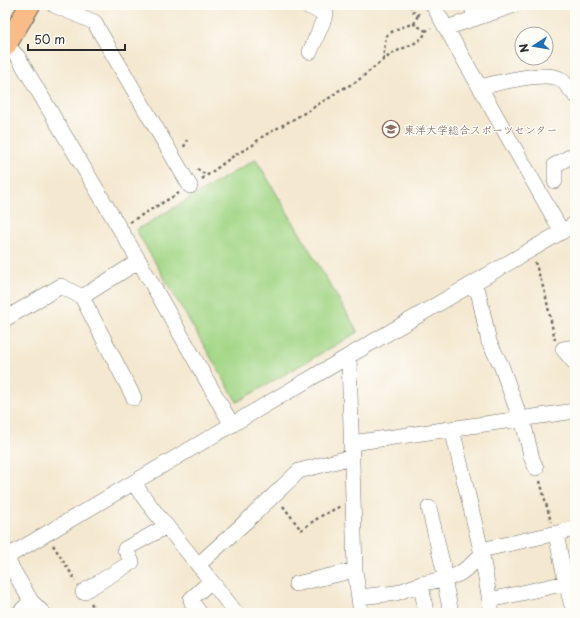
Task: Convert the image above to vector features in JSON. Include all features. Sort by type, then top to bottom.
[{"type":"main road","points":[[6,46],[30,5]]},
{"type":"street","points":[[54,5],[94,22],[190,186]]},
{"type":"street","points":[[305,5],[326,14],[310,52]]},
{"type":"street","points":[[441,27],[473,12],[515,5]]},
{"type":"street","points":[[43,613],[31,601],[6,558],[569,228],[430,10]]},
{"type":"street","points":[[6,46],[18,57],[139,261],[232,425]]},
{"type":"street","points":[[480,87],[517,79],[547,76],[560,79],[575,96]]},
{"type":"street","points":[[555,181],[555,165],[575,154]]},
{"type":"street","points":[[82,297],[139,261]]},
{"type":"street","points":[[473,284],[479,296],[489,342],[501,364],[521,418],[532,459],[536,468]]},
{"type":"street","points":[[5,319],[61,286],[82,297],[134,398]]},
{"type":"street","points":[[569,348],[575,363]]},
{"type":"street","points":[[349,356],[355,570],[361,613]]},
{"type":"street","points":[[198,565],[275,495],[299,471],[352,450],[452,428],[575,411]]},
{"type":"street","points":[[452,428],[482,552],[491,606],[566,583]]},
{"type":"street","points":[[134,483],[141,494],[236,613]]},
{"type":"street","points":[[429,508],[451,613]]},
{"type":"street","points":[[83,592],[132,562],[125,549],[167,526]]},
{"type":"street","points":[[359,597],[396,593],[421,584],[445,579],[459,574],[471,565],[482,552],[575,529]]},
{"type":"street","points":[[555,534],[574,613]]},
{"type":"street","points":[[296,584],[355,570]]},
{"type":"street","points":[[200,613],[192,603],[191,599],[211,581]]},
{"type":"street","points":[[421,584],[426,613]]},
{"type":"street","points":[[19,613],[31,601]]},
{"type":"path","points":[[410,5],[414,12],[418,15]]},
{"type":"path","points":[[414,24],[418,15],[430,10]]},
{"type":"path","points":[[383,60],[386,36],[392,31],[402,26],[414,24],[426,31],[441,27]]},
{"type":"path","points":[[120,229],[209,175],[267,134],[331,97],[338,90],[356,82],[393,53],[417,42],[423,37],[426,31]]},
{"type":"path","points":[[535,262],[545,293],[554,339],[569,348]]},
{"type":"path","points":[[536,468],[555,534]]},
{"type":"path","points":[[275,495],[301,530],[321,516],[353,500]]},
{"type":"path","points":[[53,544],[97,613]]},
{"type":"green space","points":[[256,159],[358,332],[237,402],[136,230]]},
{"type":"place","name":"東洋大学総合スポーツセンター","points":[[391,129]]}]
